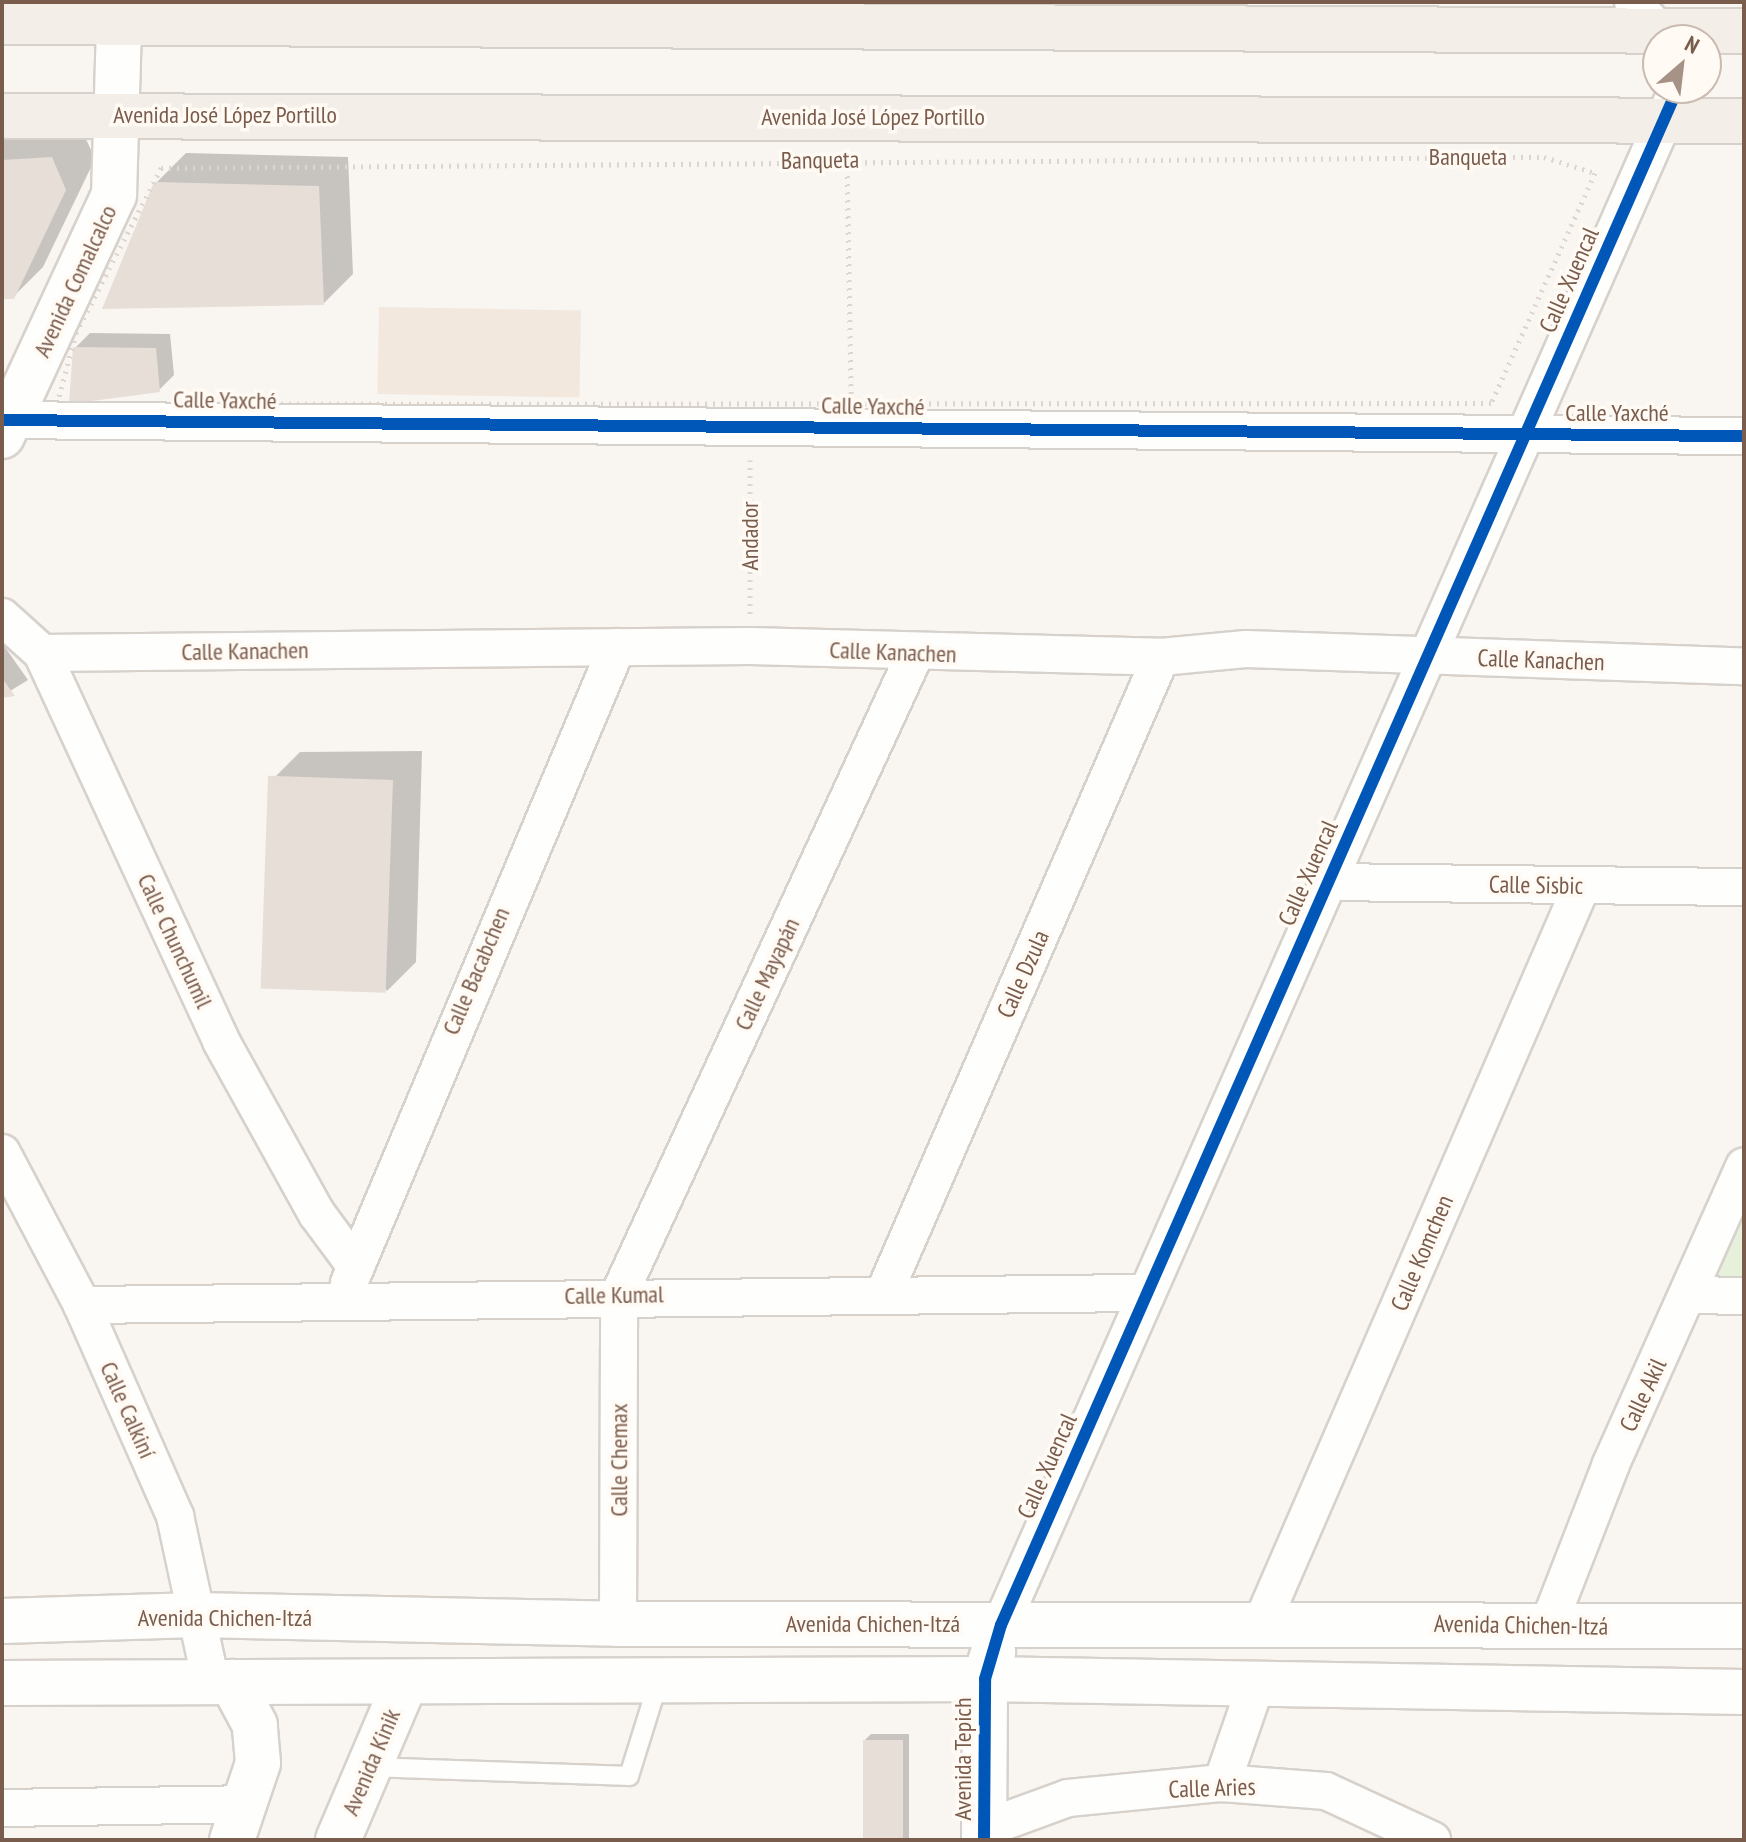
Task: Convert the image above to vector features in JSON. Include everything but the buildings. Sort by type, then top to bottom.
[{"type":"main road","points":[[2,22],[1441,15],[1645,16],[1677,24]]},
{"type":"main road","name":"Avenida Comalcalco","points":[[5,425],[114,195],[119,22]]},
{"type":"main road","name":"Avenida José López Portillo","points":[[2,116],[1642,103]]},
{"type":"main road","name":"Avenida José López Portillo","points":[[1676,104],[1744,121]]},
{"type":"main road","name":"Avenida Chichen-Itzá","points":[[2,1621],[196,1615],[618,1624],[1001,1625],[1263,1620],[1548,1626],[1744,1626]]},
{"type":"main road","name":"Calle Xuencal","points":[[985,1679],[1001,1625]]},
{"type":"main road","points":[[2,1683],[658,1683],[985,1679],[1744,1692]]},
{"type":"main road","name":"Avenida Tepich","points":[[985,1679],[985,1834]]},
{"type":"main road","points":[[222,1682],[255,1725],[258,1763],[239,1822]]},
{"type":"main road","name":"Avenida Kinik","points":[[338,1840],[405,1683]]},
{"type":"street","name":"Calle Xuencal","points":[[1001,1625],[1672,104]]},
{"type":"street","name":"Calle Yaxché","points":[[5,425],[750,427],[1744,436]]},
{"type":"street","name":"Calle Chunchumil","points":[[2,617],[42,653],[221,1041],[317,1214],[350,1281]]},
{"type":"street","name":"Calle Kanachen","points":[[42,653],[750,646],[915,654],[1161,657],[1246,649],[1744,666]]},
{"type":"street","name":"Calle Bacabchen","points":[[350,1281],[617,647]]},
{"type":"street","name":"Calle Mayapán","points":[[619,1295],[915,654]]},
{"type":"street","name":"Calle Dzula","points":[[885,1291],[1161,657]]},
{"type":"street","name":"Calle Sisbic","points":[[1328,882],[1744,887]]},
{"type":"street","name":"Calle Komchen","points":[[1263,1620],[1582,885]]},
{"type":"street","name":"Calle Calkiní","points":[[2,1153],[82,1305],[175,1516],[196,1615],[222,1682]]},
{"type":"street","name":"Calle Akil","points":[[1548,1626],[1611,1464],[1744,1166]]},
{"type":"street","name":"Calle Kumal","points":[[82,1305],[350,1281],[619,1295],[885,1291],[1147,1293]]},
{"type":"street","name":"Calle Chemax","points":[[618,1624],[619,1295]]},
{"type":"street","points":[[1689,1295],[1744,1296]]},
{"type":"street","points":[[1222,1783],[1256,1685]]},
{"type":"street","name":"Calle Aries","points":[[985,1834],[1068,1798],[1222,1783],[1326,1791],[1432,1840]]},
{"type":"street","points":[[2,1808],[239,1822]]},
{"type":"lane","points":[[369,1767],[629,1776],[658,1683]]},
{"type":"path","points":[[847,159],[851,403]]},
{"type":"shaded area","points":[[379,307],[581,311],[579,398],[377,394]]},
{"type":"green space","points":[[1744,1202],[1744,1280],[1713,1278]]},
{"type":"cycle path","points":[[984,1840],[985,1679],[1001,1625],[1671,104]]},
{"type":"cycle path","points":[[2,420],[1744,436]]}]
